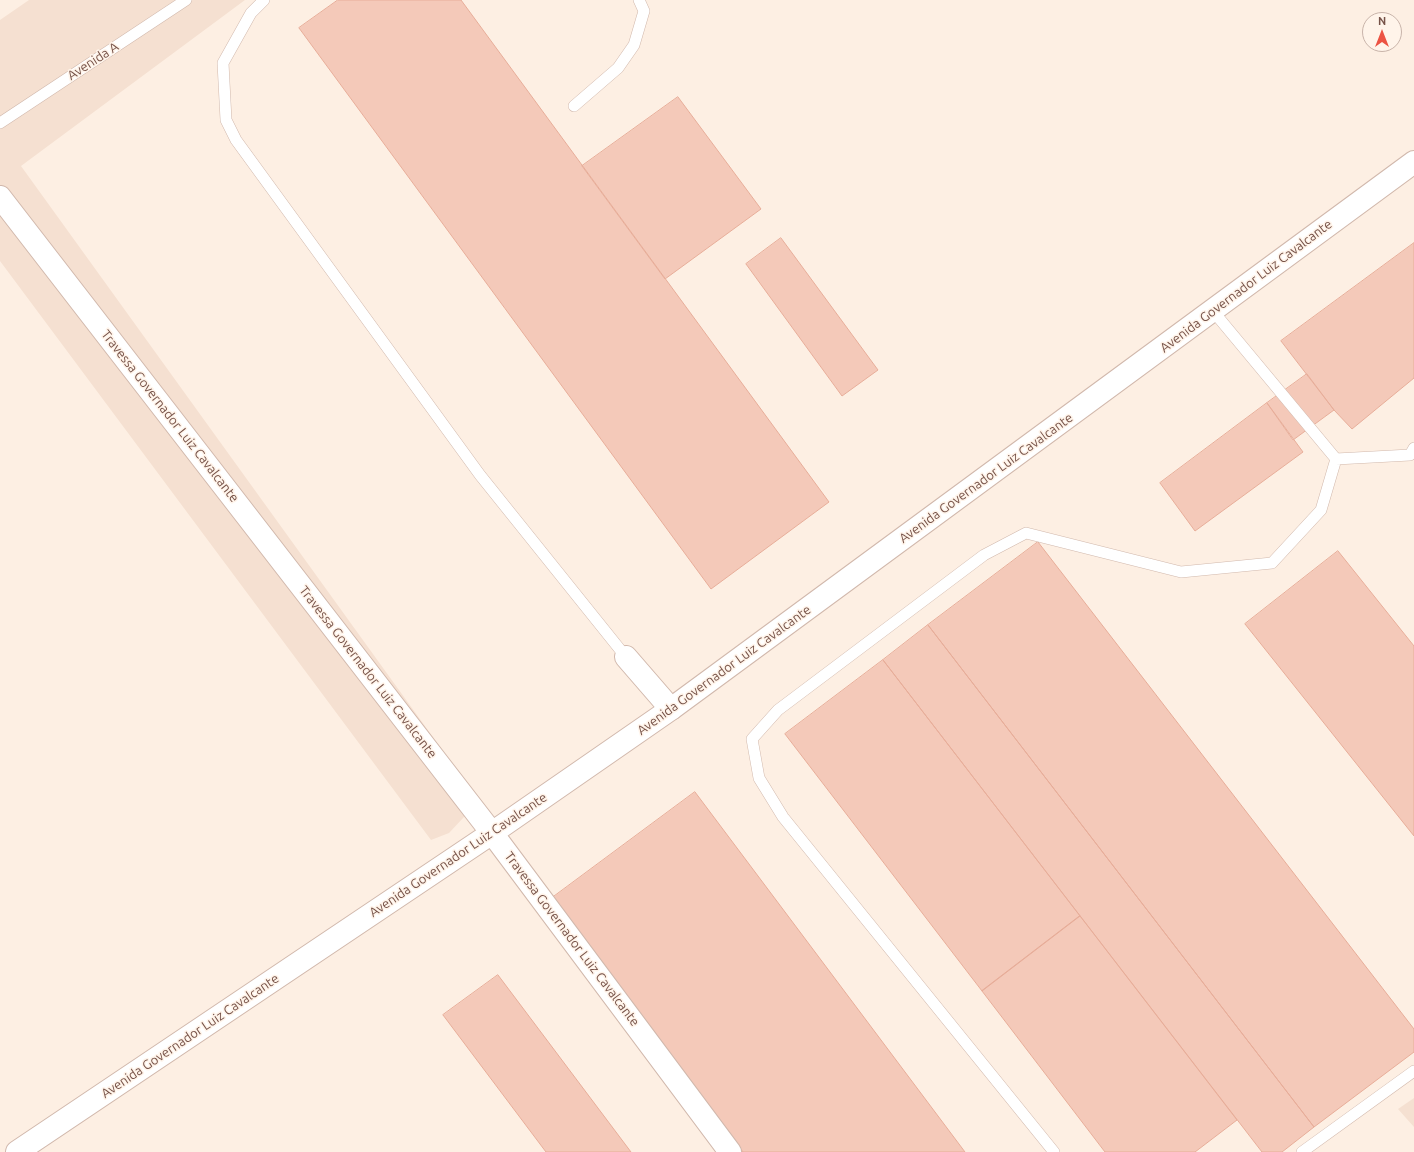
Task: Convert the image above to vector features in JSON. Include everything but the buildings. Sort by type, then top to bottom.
[{"type":"street","name":"Avenida Governador Luiz Cavalcante","points":[[17,1152],[672,709],[1414,162]]},
{"type":"street","name":"Travessa Governador Luiz Cavalcante","points":[[0,197],[492,832],[730,1152]]},
{"type":"street","points":[[626,657],[672,709]]},
{"type":"lane","name":"Avenida A","points":[[0,123],[186,0]]},
{"type":"lane","points":[[264,0],[251,13],[223,63],[226,120],[236,140],[480,475],[626,657]]},
{"type":"lane","points":[[574,106],[618,68],[634,45],[644,11],[639,0]]},
{"type":"lane","points":[[1212,311],[1336,459]]},
{"type":"lane","points":[[1336,459],[1413,455]]},
{"type":"lane","points":[[1054,1152],[783,817],[759,778],[752,739],[778,710],[978,559],[1026,533],[1181,572],[1272,563],[1321,510],[1336,459]]},
{"type":"lane","points":[[1302,1152],[1414,1071]]},
{"type":"shaded area","points":[[29,0],[245,0],[21,166],[479,801],[449,833],[431,840],[0,261],[0,20]]},
{"type":"shaded area","points":[[1414,1098],[1414,1127],[1398,1109]]}]
